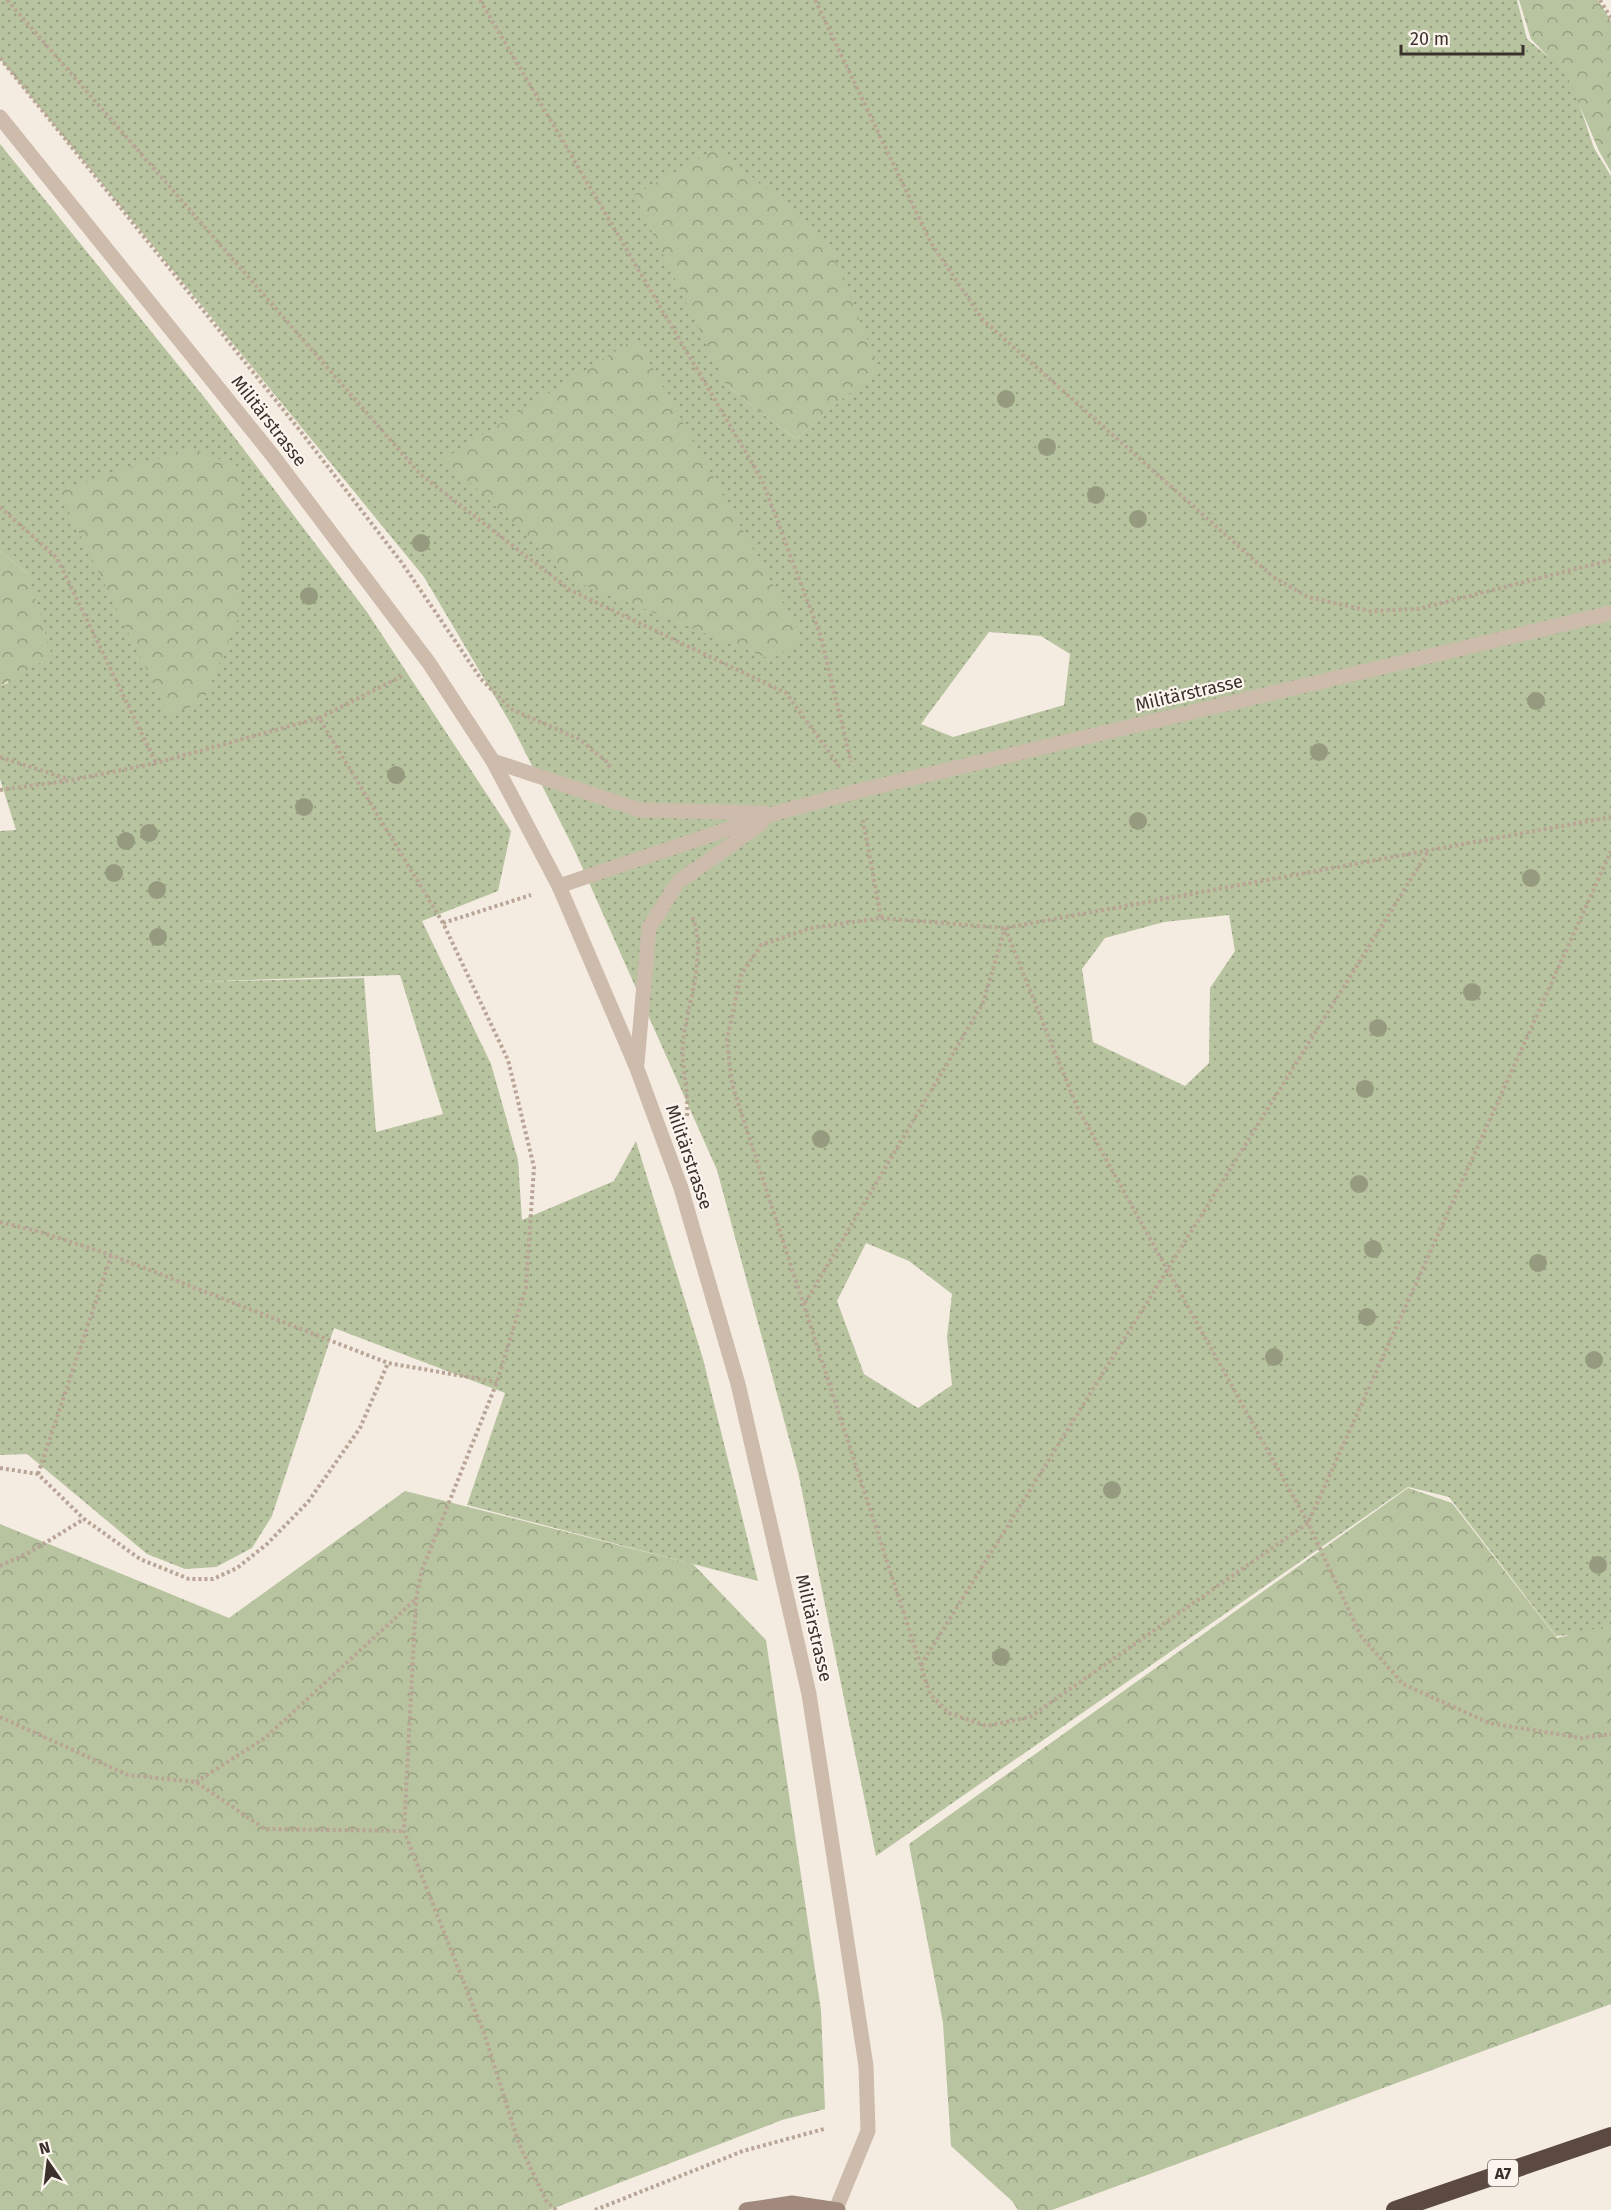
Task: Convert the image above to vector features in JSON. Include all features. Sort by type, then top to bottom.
[{"type":"highway","name":"A7","points":[[1395,2210],[1611,2136]]},
{"type":"street","name":"Militärstrasse","points":[[0,117],[273,456],[429,663],[493,761],[559,886],[636,1066],[681,1188],[738,1384],[809,1694],[866,2066],[868,2131],[837,2209]]},
{"type":"street","name":"Militärstrasse","points":[[559,886],[776,813],[858,791],[1611,613]]},
{"type":"street","name":"Militärstrasse","points":[[493,761],[640,810],[776,813]]},
{"type":"street","name":"Militärstrasse","points":[[636,1066],[650,928],[678,882],[776,813]]},
{"type":"street","points":[[746,2210],[792,2203],[837,2209]]},
{"type":"path","points":[[7,0],[420,474],[570,590],[786,693],[858,791]]},
{"type":"path","points":[[480,0],[762,480],[821,637],[858,791],[881,918]]},
{"type":"path","points":[[815,0],[931,243],[983,320],[1272,576],[1308,597],[1370,611],[1418,609],[1611,560]]},
{"type":"path","points":[[1600,0],[1611,18]]},
{"type":"path","points":[[0,507],[57,558],[156,763]]},
{"type":"path","points":[[0,790],[72,780],[156,763],[319,718],[429,663]]},
{"type":"path","points":[[319,718],[443,923],[508,1060],[534,1167],[526,1287],[497,1382],[422,1570],[416,1599],[404,1831],[485,2036],[519,2144],[548,2202],[556,2210]]},
{"type":"path","points":[[0,757],[72,780]]},
{"type":"path","points":[[1611,817],[1005,928],[881,918],[811,928],[761,945],[741,975],[727,1040],[732,1084],[920,1666],[930,1694],[948,1713],[987,1726],[1030,1717],[1308,1523],[1611,851]]},
{"type":"path","points":[[920,1666],[1429,850]]},
{"type":"path","points":[[443,923],[559,886]]},
{"type":"path","points":[[1005,928],[1077,1107],[1308,1523],[1361,1636],[1403,1684],[1489,1723],[1582,1738],[1611,1734]]},
{"type":"path","points":[[804,1304],[983,1003],[1005,928]]},
{"type":"path","points":[[0,1222],[37,1231],[111,1255],[388,1363],[497,1382]]},
{"type":"path","points":[[38,1474],[111,1255]]},
{"type":"path","points":[[0,1468],[38,1474],[84,1519],[140,1559],[189,1579],[213,1579],[237,1568],[267,1544],[308,1502],[360,1428],[388,1363]]},
{"type":"path","points":[[0,1566],[32,1551],[84,1519]]},
{"type":"path","points":[[196,1782],[265,1738],[416,1599]]},
{"type":"path","points":[[0,1717],[128,1775],[196,1782],[265,1829],[404,1831]]},
{"type":"path","points":[[595,2210],[743,2151],[824,2129]]},
{"type":"green space","points":[[0,0],[1517,0],[1527,39],[1569,74],[1594,148],[1611,176],[1611,1632],[1556,1636],[1449,1497],[1408,1487],[876,1856],[798,1472],[717,1170],[574,849],[512,726],[424,577],[0,59]],"holes":[[[879,367],[796,439],[727,386]],[[989,632],[1041,636],[1070,654],[1064,705],[953,737],[921,724]],[[1229,915],[1235,951],[1210,988],[1209,1063],[1185,1086],[1093,1042],[1082,969],[1105,938],[1164,922]],[[866,1243],[909,1261],[952,1294],[947,1337],[952,1385],[918,1408],[864,1374],[837,1301]]]},
{"type":"green space","points":[[1519,0],[1598,0],[1611,21],[1611,172],[1599,151],[1567,76],[1531,39]]},
{"type":"green space","points":[[0,144],[208,402],[367,612],[511,831],[498,891],[422,921],[491,1064],[518,1160],[522,1220],[614,1181],[636,1141],[703,1359],[758,1581],[467,1505],[505,1393],[334,1328],[272,1516],[252,1548],[216,1567],[185,1569],[147,1554],[27,1454],[0,1455],[0,831],[16,830],[0,779],[0,686],[8,683],[28,574],[0,551]],"holes":[[[400,975],[443,1114],[376,1132],[364,978],[187,982]]]},
{"type":"green space","points":[[718,148],[828,242],[879,368],[796,439],[727,386],[634,195]]},
{"type":"green space","points":[[636,338],[802,637],[772,660],[579,583],[444,459]]},
{"type":"green space","points":[[192,448],[241,468],[238,619],[203,702],[169,715],[58,490]]},
{"type":"green space","points":[[0,551],[28,574],[52,656],[0,686]]},
{"type":"green space","points":[[1408,1488],[1452,1503],[1557,1638],[1611,1625],[1611,2004],[1052,2210],[1018,2210],[1012,2201],[951,2146],[943,2023],[909,1844]]},
{"type":"green space","points":[[405,1491],[693,1564],[766,1640],[821,2010],[825,2109],[782,2120],[549,2210],[0,2210],[0,1524],[229,1618]]}]
